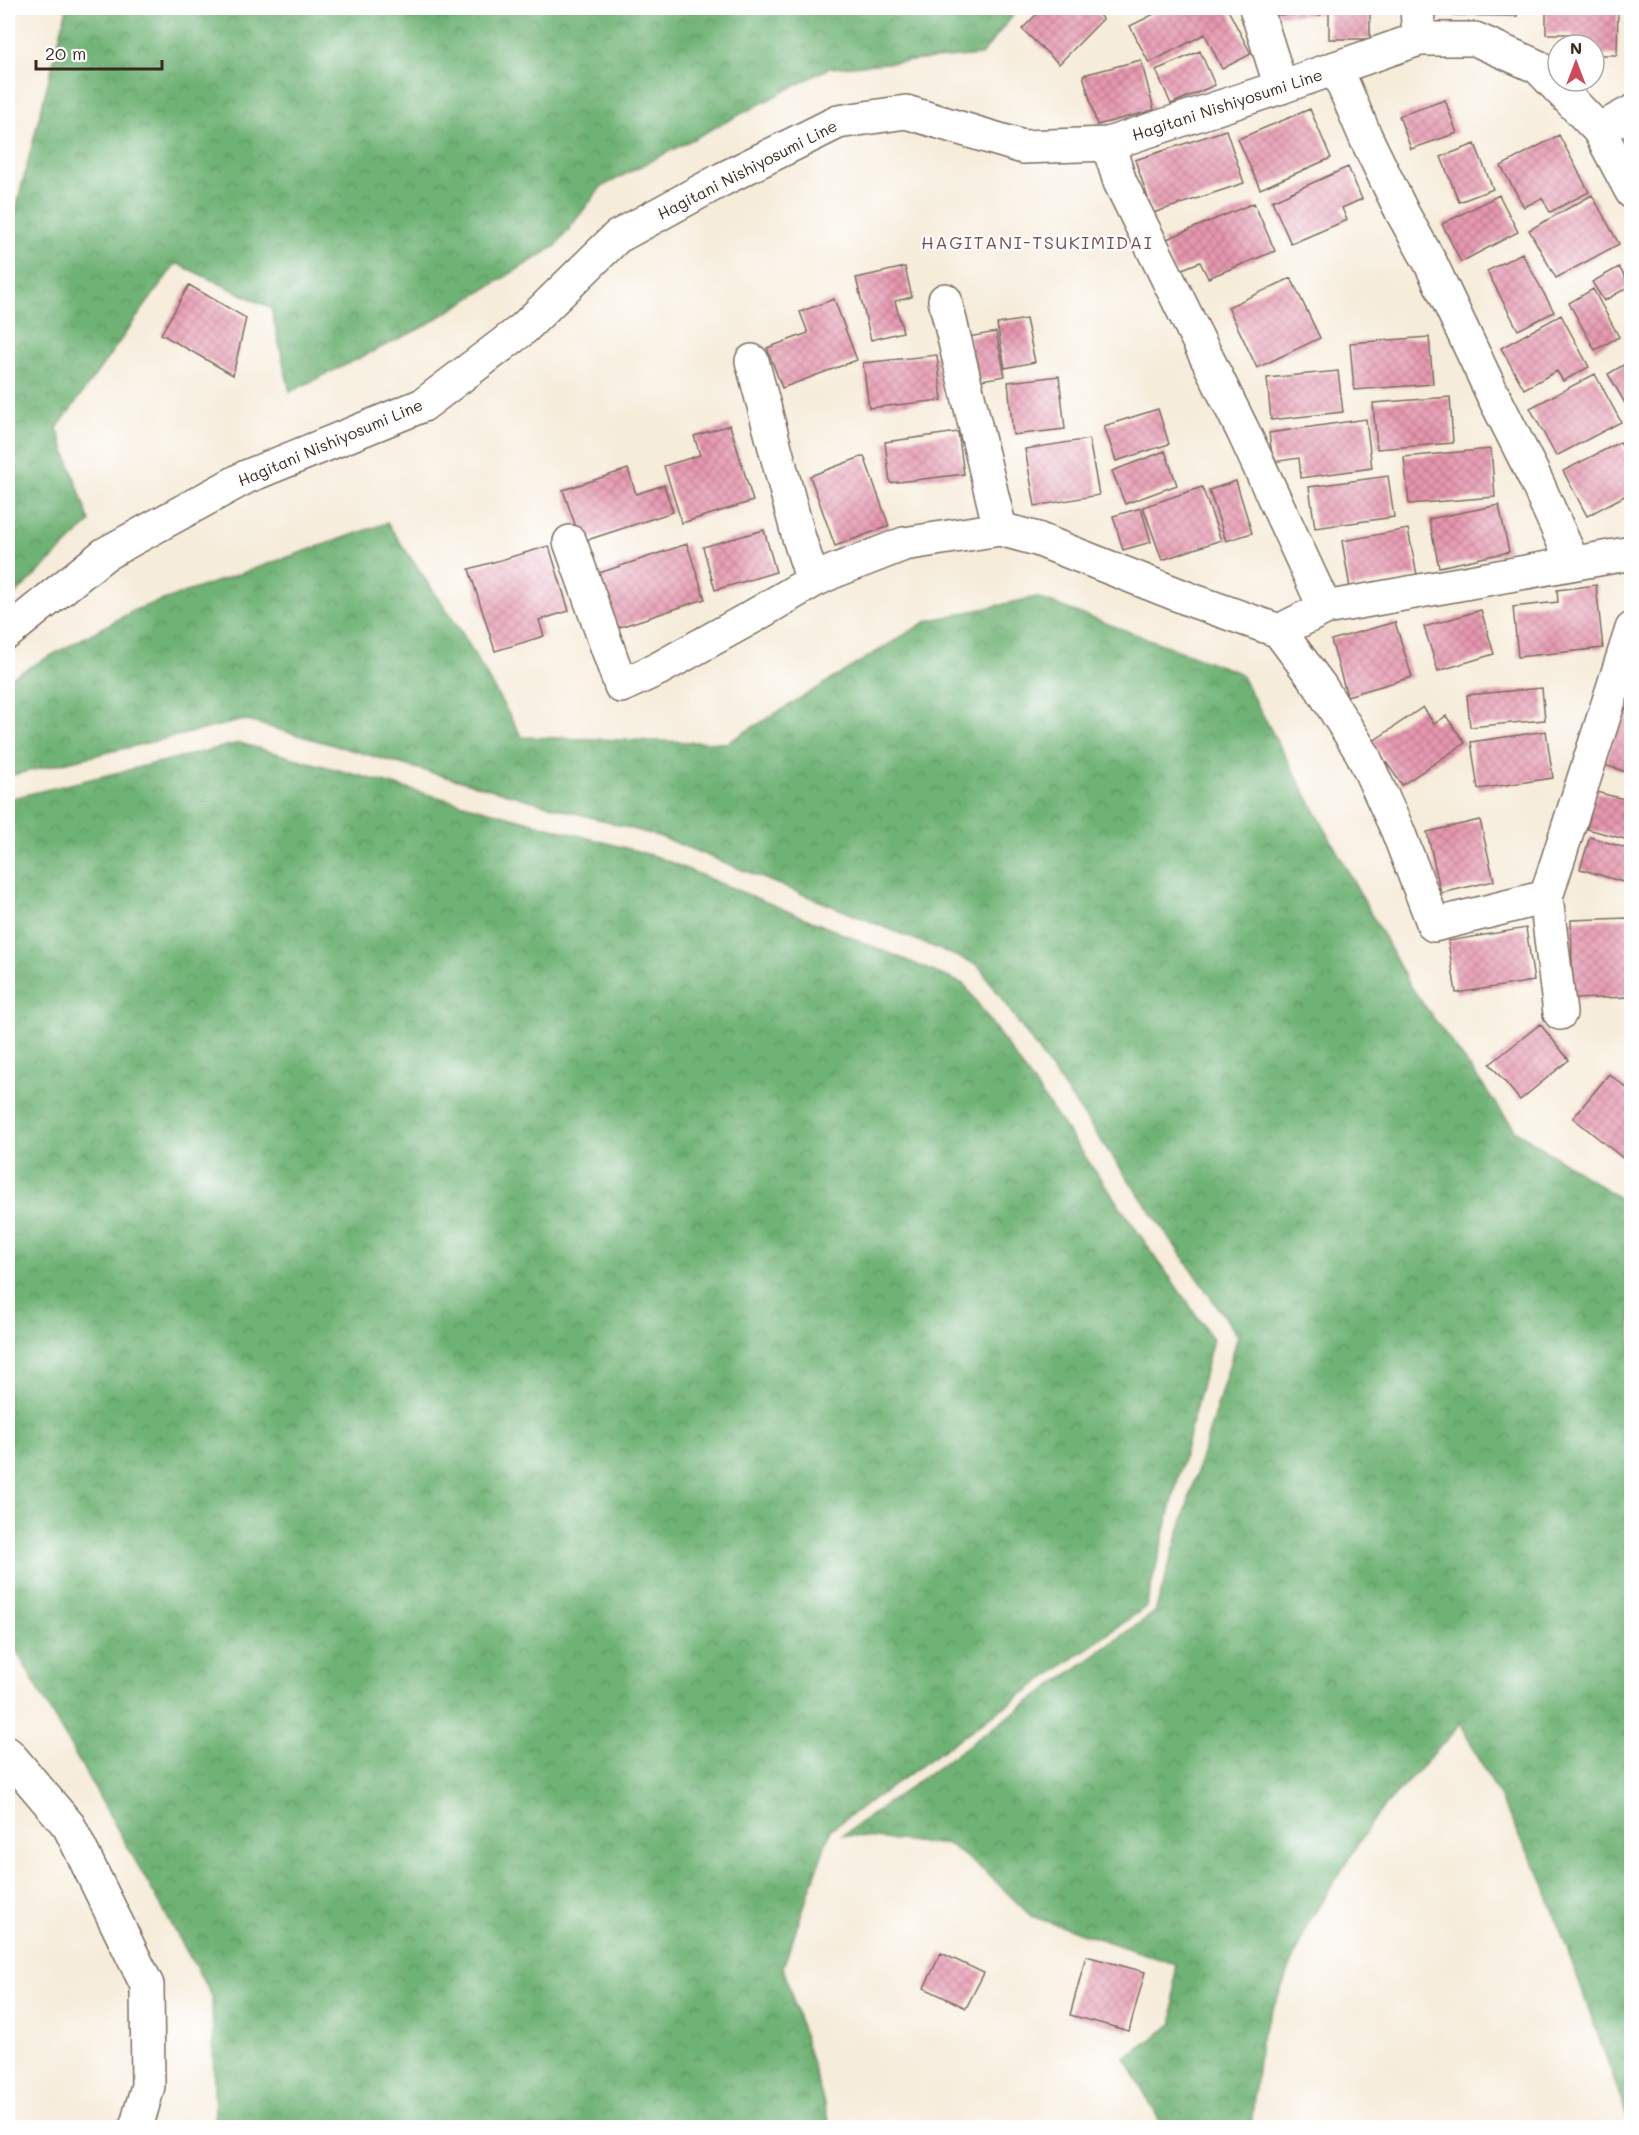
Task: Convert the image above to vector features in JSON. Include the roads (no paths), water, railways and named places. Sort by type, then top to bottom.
[{"type":"street","points":[[1256,8],[1281,87]]},
{"type":"street","name":"Hagitani Nishiyosumi Line","points":[[8,632],[105,554],[246,477],[423,405],[523,329],[617,237],[723,179],[838,122],[906,112],[1023,147],[1108,144],[1336,68],[1418,23],[1476,39],[1538,67],[1599,130],[1632,192]]},
{"type":"street","points":[[1336,68],[1366,138],[1403,214],[1431,264],[1491,393],[1534,476],[1573,563]]},
{"type":"street","points":[[1599,130],[1632,112]]},
{"type":"street","points":[[1108,144],[1120,182],[1243,431],[1325,608]]},
{"type":"street","points":[[945,300],[1000,529]]},
{"type":"street","points":[[752,361],[813,581]]},
{"type":"street","points":[[570,542],[621,686],[695,649],[813,581],[904,544],[1000,529],[1038,539],[1194,601],[1279,631],[1320,686],[1362,753],[1397,829],[1434,925],[1546,897]]},
{"type":"street","points":[[1279,631],[1325,608],[1632,553]]},
{"type":"street","points":[[1560,1013],[1546,897],[1632,628]]},
{"type":"street","points":[[8,1754],[69,1826],[147,1985],[148,2086],[136,2127]]},
{"type":"district","name":"HAGITANI-TSUKIMIDAI","points":[[1037,242]]}]
